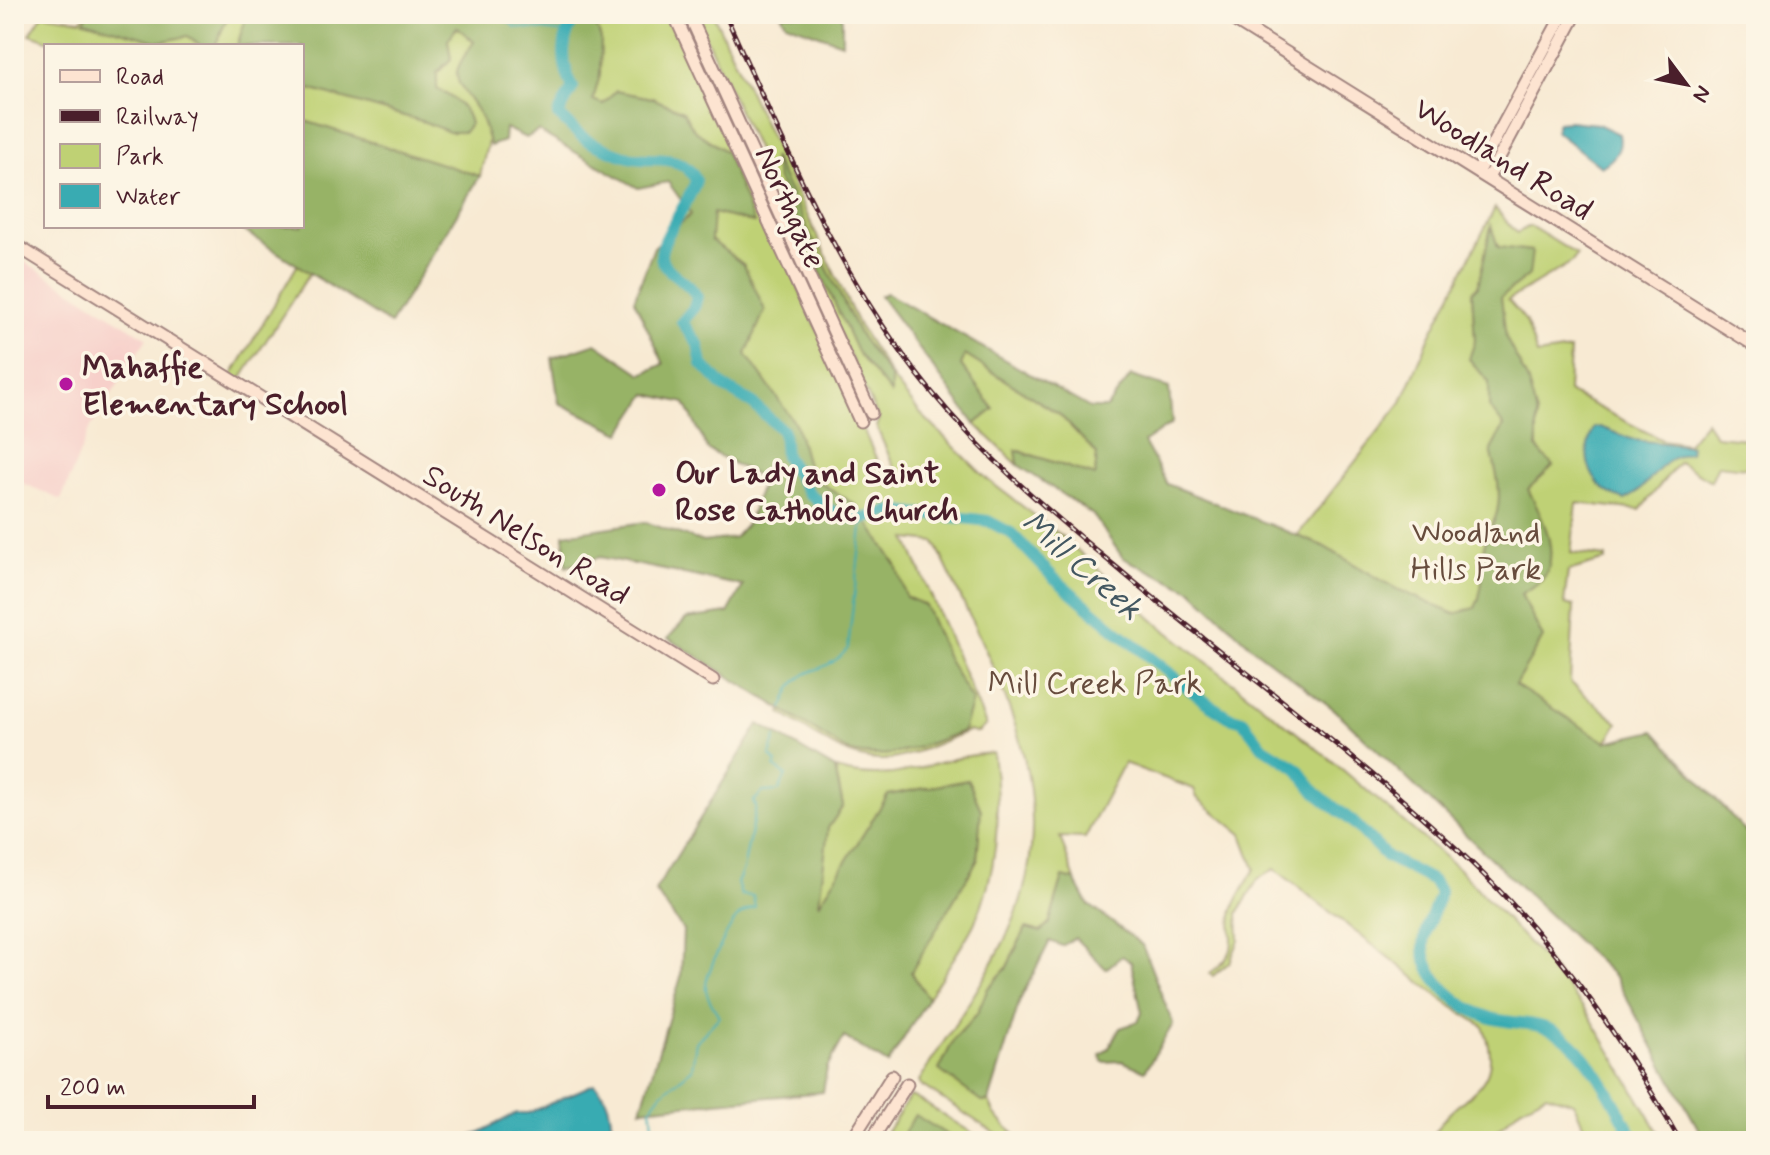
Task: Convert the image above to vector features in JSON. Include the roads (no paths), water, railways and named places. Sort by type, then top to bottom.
[{"type":"main road","name":"Northgate","points":[[674,14],[860,421]]},
{"type":"main road","name":"Northgate","points":[[689,14],[871,413]]},
{"type":"main road","name":"Woodland Road","points":[[1224,14],[1756,346]]},
{"type":"main road","points":[[1483,175],[1563,14]]},
{"type":"main road","points":[[1483,175],[1576,14]]},
{"type":"main road","name":"South Nelson Road","points":[[14,244],[713,680]]},
{"type":"main road","points":[[851,1141],[892,1076]]},
{"type":"main road","points":[[871,1141],[907,1084]]},
{"type":"water","points":[[1558,122],[1598,124],[1619,134],[1620,145],[1616,154],[1601,167],[1555,131]]},
{"type":"water","points":[[1600,427],[1634,440],[1691,446],[1690,453],[1671,460],[1625,500],[1604,489],[1591,472],[1587,451],[1589,440],[1594,428]]},
{"type":"water","points":[[594,1084],[607,1103],[613,1141],[463,1141],[517,1113],[529,1113]]},
{"type":"waterway","points":[[498,14],[515,27],[567,33]]},
{"type":"waterway","name":"Mill Creek","points":[[577,14],[564,50],[566,69],[573,87],[558,115],[592,143],[629,157],[677,162],[690,171],[696,180],[661,253],[665,266],[697,297],[694,308],[682,322],[698,344],[702,364],[723,386],[753,404],[783,431],[785,456],[808,492],[824,507],[840,515],[863,519],[891,511],[964,518],[988,521],[1011,533],[1053,577],[1113,628],[1207,703],[1229,717],[1243,721],[1263,747],[1297,768],[1316,793],[1353,822],[1387,857],[1433,881],[1440,892],[1424,945],[1425,958],[1437,981],[1457,1000],[1480,1014],[1544,1027],[1574,1045],[1604,1084],[1636,1141]]},
{"type":"waterway","points":[[782,708],[792,686],[800,678],[834,662],[848,648],[863,519]]},
{"type":"waterway","points":[[669,1141],[653,1125],[651,1108],[662,1093],[692,1069],[696,1042],[719,1017],[708,997],[706,983],[729,929],[741,915],[755,907],[753,896],[741,895],[737,883],[743,870],[756,806],[753,802],[763,792],[779,791],[786,775],[774,767],[777,763],[770,755],[776,737]]},
{"type":"railway","points":[[725,14],[792,161],[841,256],[897,347],[930,390],[972,438],[1042,504],[1349,755],[1484,875],[1567,968],[1615,1035],[1680,1141]]},
{"type":"place","name":"Mahaffie Elementary School","points":[[66,384]]},
{"type":"place","name":"Our Lady and Saint Rose Catholic Church","points":[[659,490]]},
{"type":"park label","name":"Woodland Hills Park","points":[[1476,550]]},
{"type":"park label","name":"Mill Creek Park","points":[[1095,682]]}]
